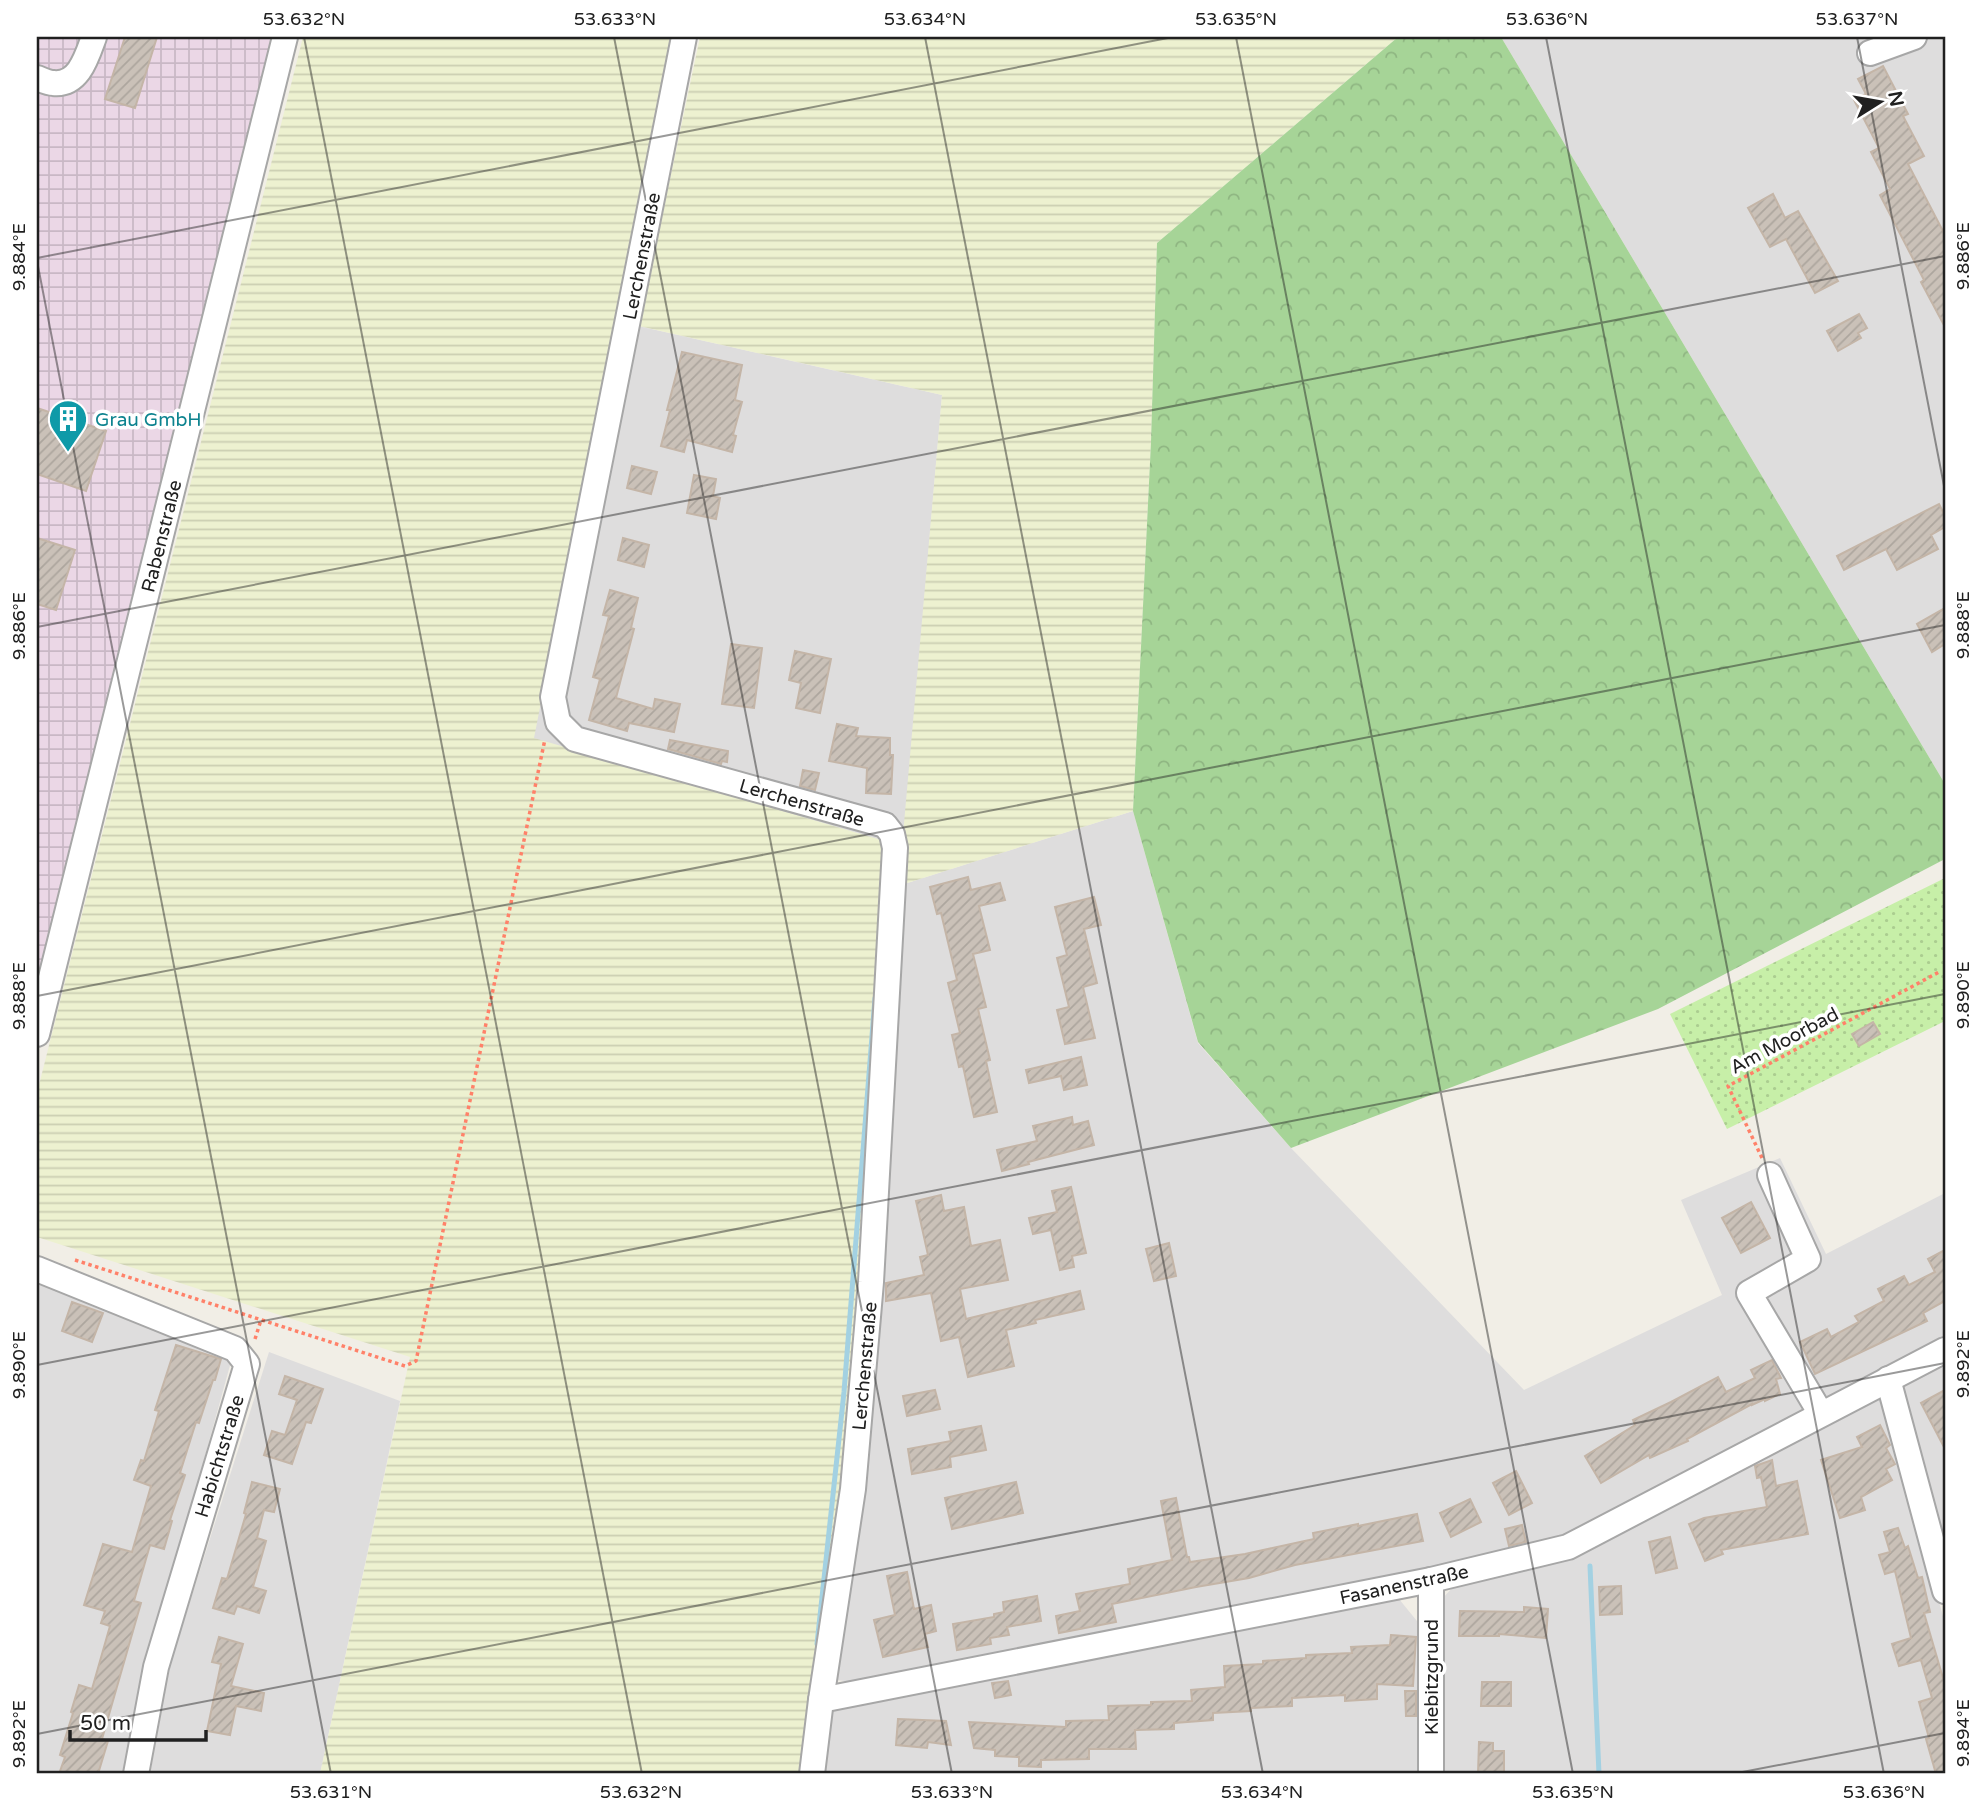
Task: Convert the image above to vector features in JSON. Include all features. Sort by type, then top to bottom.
[{"type":"street","points":[[37,78],[54,84],[74,76],[85,61],[94,37]]},
{"type":"street","name":"Rabenstraße","points":[[37,1034],[285,37]]},
{"type":"street","name":"Lerchenstraße","points":[[684,37],[553,697],[558,722],[575,739],[885,825],[892,834],[895,848],[872,1282],[853,1489],[812,1774]]},
{"type":"street","points":[[1870,53],[1914,37]]},
{"type":"street","points":[[1770,1175],[1808,1259],[1749,1293],[1821,1414]]},
{"type":"street","name":"Habichtstraße","points":[[37,1269],[234,1349],[247,1364],[156,1667],[136,1774]]},
{"type":"street","name":"Fasanenstraße","points":[[821,1700],[1431,1580],[1567,1548],[1945,1350]]},
{"type":"street","points":[[1888,1380],[1945,1591]]},
{"type":"street","name":"Kiebitzgrund","points":[[1431,1580],[1432,1774]]},
{"type":"path","points":[[63,1256],[405,1366],[416,1361],[545,738]]},
{"type":"path","name":"Am Moorbad","points":[[1770,1175],[1728,1086],[1939,972]]},
{"type":"shaded area","points":[[37,37],[275,37],[37,1008]]},
{"type":"shaded area","points":[[1501,37],[1945,37],[1945,784]]},
{"type":"shaded area","points":[[616,321],[942,395],[903,847],[533,739]]},
{"type":"shaded area","points":[[1133,811],[1198,1043],[1291,1148],[1524,1390],[1722,1295],[1681,1200],[1780,1158],[1826,1254],[1945,1193],[1945,1338],[1565,1538],[1123,1633],[862,1683],[836,1680],[898,886]]},
{"type":"shaded area","points":[[37,1280],[232,1358],[147,1667],[125,1774],[37,1774]]},
{"type":"shaded area","points":[[269,1352],[400,1401],[320,1774],[150,1774],[170,1665]]},
{"type":"shaded area","points":[[1945,1363],[1945,1550],[1901,1386]]},
{"type":"shaded area","points":[[1884,1395],[1945,1624],[1945,1774],[1443,1774],[1442,1599],[1453,1587]]},
{"type":"shaded area","points":[[1399,1599],[1421,1626],[1423,1774],[825,1774],[832,1710]]},
{"type":"green space","points":[[303,37],[675,37],[534,738],[902,846],[942,395],[639,326],[700,37],[1398,37],[1157,243],[1151,442],[1133,811],[898,886],[869,1287],[807,1774],[320,1774],[410,1357],[37,1237],[37,1093]]},
{"type":"green space","points":[[1398,37],[1501,37],[1945,784],[1945,859],[1658,1009],[1291,1148],[1198,1042],[1133,811],[1151,442],[1157,243]]},
{"type":"green space","points":[[1945,878],[1945,1021],[1727,1129],[1670,1014]]},
{"type":"building","points":[[125,37],[157,37],[135,108],[105,99]]},
{"type":"building","points":[[1883,66],[1908,114],[1903,116],[1924,156],[1908,164],[1945,235],[1945,327],[1880,195],[1890,189],[1871,152],[1879,148],[1854,100],[1866,94],[1858,79]]},
{"type":"building","points":[[1773,194],[1785,218],[1798,211],[1838,281],[1815,293],[1786,239],[1770,247],[1748,208]]},
{"type":"building","points":[[1859,314],[1867,328],[1858,333],[1861,338],[1838,351],[1827,331]]},
{"type":"building","points":[[682,352],[742,365],[735,400],[742,402],[733,435],[736,436],[732,452],[687,440],[684,452],[661,446]]},
{"type":"building","name":"Grau GmbH","points":[[37,408],[106,431],[86,491],[37,474]]},
{"type":"building","points":[[632,466],[657,472],[651,494],[627,488]]},
{"type":"building","points":[[694,475],[716,479],[713,496],[720,498],[716,519],[687,513]]},
{"type":"building","points":[[1939,504],[1945,516],[1945,527],[1931,535],[1938,549],[1897,570],[1886,549],[1844,570],[1837,556]]},
{"type":"building","points":[[37,538],[75,550],[56,610],[37,604]]},
{"type":"building","points":[[623,538],[649,545],[644,567],[618,560]]},
{"type":"building","points":[[610,590],[638,598],[631,628],[634,629],[616,698],[653,709],[655,699],[680,704],[674,732],[629,723],[627,731],[589,720],[600,679],[593,677],[609,616],[603,615]]},
{"type":"building","points":[[1945,608],[1945,644],[1932,652],[1917,624]]},
{"type":"building","points":[[731,644],[762,648],[754,708],[722,704]]},
{"type":"building","points":[[795,651],[831,659],[820,713],[796,708],[801,683],[789,680]]},
{"type":"building","points":[[837,724],[858,728],[856,736],[890,738],[890,755],[893,755],[891,794],[866,793],[867,768],[829,761]]},
{"type":"building","points":[[670,740],[728,751],[727,762],[722,761],[721,764],[668,749]]},
{"type":"building","points":[[803,770],[819,773],[815,790],[800,786]]},
{"type":"building","points":[[968,877],[971,890],[1000,883],[1005,900],[979,906],[990,950],[973,954],[986,1007],[978,1009],[990,1060],[986,1061],[997,1112],[974,1117],[963,1066],[959,1067],[952,1035],[960,1033],[948,983],[957,980],[941,913],[937,914],[930,887]]},
{"type":"building","points":[[1094,897],[1101,925],[1084,929],[1097,983],[1083,987],[1095,1038],[1065,1044],[1057,1010],[1069,1007],[1057,958],[1067,955],[1055,907]]},
{"type":"building","points":[[1873,1022],[1880,1034],[1859,1046],[1852,1034]]},
{"type":"building","points":[[1081,1057],[1087,1085],[1064,1090],[1061,1076],[1029,1083],[1026,1070]]},
{"type":"building","points":[[1072,1117],[1073,1125],[1088,1121],[1094,1145],[1002,1171],[997,1150],[1037,1141],[1033,1126]]},
{"type":"building","points":[[1071,1187],[1086,1253],[1072,1256],[1074,1267],[1060,1270],[1051,1230],[1033,1234],[1029,1218],[1057,1212],[1052,1191]]},
{"type":"building","points":[[941,1195],[944,1211],[964,1207],[971,1246],[1000,1240],[1008,1280],[960,1289],[966,1319],[1080,1291],[1084,1309],[1035,1320],[1036,1323],[1006,1330],[1014,1366],[968,1377],[959,1337],[941,1341],[931,1293],[886,1301],[886,1283],[924,1275],[920,1257],[928,1255],[916,1201]]},
{"type":"building","points":[[1751,1202],[1770,1238],[1741,1253],[1722,1218]]},
{"type":"building","points":[[1169,1243],[1176,1276],[1154,1281],[1146,1249]]},
{"type":"building","points":[[1945,1250],[1945,1301],[1923,1313],[1927,1321],[1815,1374],[1800,1342],[1827,1329],[1831,1337],[1859,1322],[1855,1316],[1884,1301],[1878,1289],[1904,1276],[1909,1285],[1935,1272],[1928,1259]]},
{"type":"building","points":[[72,1302],[103,1313],[92,1342],[62,1331]]},
{"type":"building","points":[[176,1345],[221,1359],[199,1423],[196,1422],[180,1473],[185,1475],[170,1520],[172,1521],[164,1549],[150,1545],[134,1601],[141,1603],[102,1739],[108,1741],[98,1774],[59,1774],[65,1757],[60,1755],[79,1685],[92,1689],[110,1626],[101,1623],[105,1611],[84,1605],[103,1544],[132,1552],[151,1486],[134,1480],[141,1460],[144,1461],[159,1411],[155,1410]]},
{"type":"building","points":[[1772,1360],[1781,1378],[1776,1379],[1780,1394],[1752,1404],[1687,1439],[1688,1441],[1650,1458],[1649,1455],[1601,1483],[1585,1456],[1635,1425],[1633,1420],[1718,1377],[1726,1392],[1755,1378],[1751,1370]]},
{"type":"building","points":[[285,1376],[323,1389],[311,1423],[306,1422],[292,1464],[264,1455],[272,1431],[285,1435],[297,1400],[279,1394]]},
{"type":"building","points":[[935,1390],[940,1409],[907,1416],[903,1396]]},
{"type":"building","points":[[1945,1390],[1945,1449],[1921,1403]]},
{"type":"building","points":[[1880,1425],[1890,1445],[1886,1448],[1895,1464],[1886,1469],[1892,1480],[1861,1497],[1865,1510],[1840,1518],[1821,1460],[1862,1447],[1857,1437]]},
{"type":"building","points":[[981,1426],[986,1450],[950,1457],[951,1467],[912,1474],[908,1449],[951,1441],[949,1432]]},
{"type":"building","points":[[1772,1460],[1776,1486],[1797,1481],[1808,1534],[1721,1550],[1723,1554],[1705,1561],[1689,1524],[1704,1518],[1767,1507],[1761,1477],[1757,1478],[1755,1466]]},
{"type":"building","points":[[1516,1471],[1532,1503],[1509,1515],[1493,1483]]},
{"type":"building","points":[[252,1482],[280,1489],[274,1512],[264,1510],[257,1538],[266,1541],[253,1587],[266,1591],[259,1613],[237,1606],[234,1614],[213,1608],[222,1578],[227,1579],[246,1514],[244,1513]]},
{"type":"building","points":[[1016,1482],[1023,1513],[952,1529],[945,1498]]},
{"type":"building","points":[[1176,1498],[1190,1562],[1245,1554],[1314,1539],[1313,1533],[1417,1514],[1423,1541],[1112,1604],[1116,1622],[1059,1633],[1056,1616],[1080,1611],[1076,1594],[1130,1584],[1128,1569],[1172,1560],[1161,1501]]},
{"type":"building","points":[[1470,1499],[1481,1522],[1451,1537],[1440,1513]]},
{"type":"building","points":[[1522,1525],[1526,1542],[1509,1546],[1505,1529]]},
{"type":"building","points":[[1898,1528],[1905,1548],[1908,1546],[1918,1578],[1922,1577],[1930,1612],[1924,1613],[1945,1685],[1945,1774],[1936,1774],[1926,1739],[1929,1738],[1919,1702],[1932,1698],[1921,1660],[1899,1666],[1892,1644],[1911,1638],[1895,1571],[1885,1574],[1879,1555],[1890,1552],[1884,1532]]},
{"type":"building","points":[[1670,1537],[1677,1568],[1656,1573],[1649,1542]]},
{"type":"building","points":[[907,1572],[914,1609],[931,1605],[936,1631],[925,1634],[928,1647],[883,1657],[874,1620],[895,1615],[887,1576]]},
{"type":"building","points":[[1621,1586],[1622,1614],[1600,1615],[1599,1587]]},
{"type":"building","points":[[1037,1596],[1041,1621],[1007,1627],[1009,1635],[990,1638],[991,1644],[957,1650],[953,1624],[994,1617],[994,1614],[1004,1612],[1003,1602]]},
{"type":"building","points":[[1524,1607],[1548,1609],[1546,1638],[1499,1634],[1459,1636],[1460,1611],[1524,1612]]},
{"type":"building","points":[[1391,1635],[1416,1637],[1413,1686],[1377,1684],[1377,1699],[1345,1701],[1345,1695],[1292,1698],[1292,1706],[1213,1713],[1213,1720],[1174,1723],[1174,1729],[1135,1730],[1136,1749],[1089,1749],[1089,1759],[1041,1760],[1041,1767],[1019,1766],[1019,1757],[995,1756],[995,1750],[974,1748],[969,1722],[1066,1727],[1066,1721],[1109,1720],[1108,1706],[1192,1701],[1191,1690],[1225,1687],[1224,1666],[1263,1664],[1263,1661],[1306,1658],[1306,1655],[1352,1653],[1351,1647],[1390,1645]]},
{"type":"building","points":[[219,1637],[243,1644],[231,1686],[264,1693],[261,1711],[236,1706],[230,1735],[207,1731],[221,1664],[212,1662]]},
{"type":"building","points":[[1008,1681],[1011,1695],[995,1698],[992,1683]]},
{"type":"building","points":[[1482,1682],[1511,1682],[1511,1706],[1481,1706]]},
{"type":"building","points":[[1405,1691],[1416,1691],[1416,1716],[1406,1716]]},
{"type":"building","points":[[898,1719],[946,1721],[951,1745],[928,1742],[927,1748],[896,1745]]},
{"type":"building","points":[[1479,1742],[1493,1743],[1493,1751],[1504,1751],[1504,1774],[1478,1774]]},
{"type":"waterway","points":[[817,1644],[844,1392],[875,998]]},
{"type":"waterway","points":[[1590,1566],[1599,1774]]},
{"type":"place","name":"Grau GmbH","points":[[68,453]]}]
